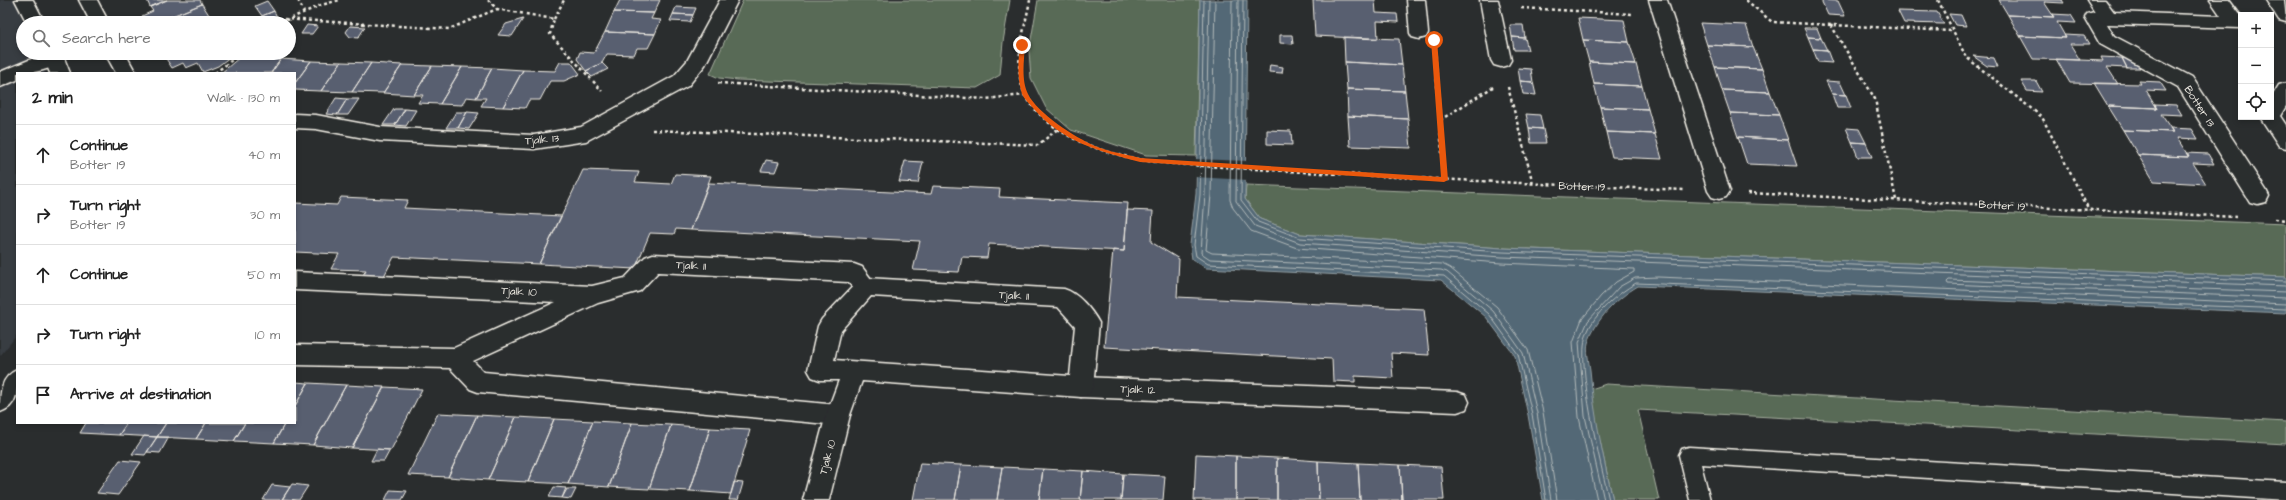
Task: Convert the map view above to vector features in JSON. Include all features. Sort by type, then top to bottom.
[{"type":"street","points":[[24,0],[32,16]]},
{"type":"street","points":[[88,0],[96,16]]},
{"type":"street","name":"Tjalk 13","points":[[296,121],[316,122],[380,134],[534,142],[586,134],[681,81],[695,65],[729,0]]},
{"type":"street","points":[[1416,0],[1419,33]]},
{"type":"street","points":[[2096,0],[2108,18]]},
{"type":"street","name":"Botter 13","points":[[2219,0],[2236,23],[2094,18],[2107,40],[2185,82],[2258,196]]},
{"type":"street","points":[[2275,0],[2286,16]]},
{"type":"street","points":[[1489,4],[1501,60]]},
{"type":"street","points":[[1660,7],[1719,191]]},
{"type":"street","points":[[119,60],[125,72]]},
{"type":"street","points":[[23,72],[55,61]]},
{"type":"street","points":[[0,80],[16,74]]},
{"type":"street","points":[[2274,109],[2286,90]]},
{"type":"street","points":[[2272,120],[2286,141]]},
{"type":"street","name":"Tjalk 11","points":[[593,295],[632,285],[653,263],[854,273],[866,287],[1064,298],[1087,323],[1081,387]]},
{"type":"street","name":"Tjalk 10","points":[[296,281],[593,295]]},
{"type":"street","name":"Tjalk 12","points":[[866,287],[830,326],[820,370],[854,370],[1081,387],[1457,402]]},
{"type":"street","points":[[296,355],[456,358],[593,295]]},
{"type":"street","points":[[456,358],[478,382],[838,415]]},
{"type":"street","name":"Tjalk 10","points":[[816,500],[838,415],[854,370]]},
{"type":"street","points":[[0,402],[16,381]]},
{"type":"lane","points":[[1700,500],[1689,455],[2286,491]]},
{"type":"path","points":[[298,0],[304,12]]},
{"type":"path","points":[[293,16],[340,0]]},
{"type":"path","points":[[488,0],[497,9]]},
{"type":"path","points":[[564,0],[554,19],[550,34],[636,130],[1038,145],[1059,128]]},
{"type":"path","points":[[681,81],[985,99],[1025,95],[1020,70],[1030,0]]},
{"type":"path","points":[[1746,0],[1772,22],[1952,32]]},
{"type":"path","points":[[1938,0],[1952,32],[1966,57],[2042,117],[2089,210]]},
{"type":"path","points":[[1489,4],[1660,7]]},
{"type":"path","points":[[296,20],[448,29],[497,9],[554,19]]},
{"type":"path","points":[[1831,25],[1875,99],[1896,200]]},
{"type":"path","points":[[1419,33],[1434,40],[1444,180]]},
{"type":"path","points":[[216,72],[232,60]]},
{"type":"path","points":[[1501,60],[1533,184]]},
{"type":"path","points":[[1440,120],[1506,80]]},
{"type":"path","name":"Botter 19","points":[[1025,95],[1043,116],[1059,128],[1093,148],[1140,160],[1159,163],[1276,168],[1444,180],[1719,191],[2239,218]]},
{"type":"path","points":[[2270,219],[2286,220]]},
{"type":"shaded area","points":[[0,0],[14,0],[21,16],[16,16],[16,60],[40,60],[45,72],[16,72],[16,336],[0,356]]},
{"type":"green space","points":[[743,0],[1010,0],[1003,42],[1000,75],[977,88],[738,80],[719,78],[710,74]]},
{"type":"green space","points":[[1038,0],[1200,0],[1196,156],[1146,155],[1071,130],[1046,108],[1031,78],[1029,51]]},
{"type":"green space","points":[[1246,185],[2286,224],[2286,277],[1502,248],[1300,234],[1260,219],[1245,199]]},
{"type":"green space","points":[[1606,384],[2286,422],[2286,444],[1638,410],[1659,500],[1613,500],[1594,415],[1591,389]]},
{"type":"water","points":[[1200,0],[1247,0],[1245,199],[1260,219],[1300,234],[1502,248],[2286,277],[2286,313],[1638,286],[1622,297],[1608,310],[1596,326],[1587,346],[1596,419],[1613,500],[1543,500],[1528,415],[1515,356],[1486,317],[1441,280],[1206,268],[1192,259],[1190,245],[1196,194]]},
{"type":"pier","points":[[1194,159],[1248,161],[1248,180],[1194,177]]},
{"type":"building","points":[[147,0],[167,0],[150,7]]},
{"type":"building","points":[[167,0],[200,0],[202,4],[172,16],[142,16],[153,11],[150,7]]},
{"type":"building","points":[[620,0],[660,0],[654,13],[614,12]]},
{"type":"building","points":[[1313,0],[1375,0],[1376,13],[1397,14],[1398,22],[1377,21],[1378,39],[1315,36]]},
{"type":"building","points":[[1821,0],[1838,1],[1845,16],[1828,15]]},
{"type":"building","points":[[1999,0],[2062,0],[2064,3],[2044,2],[2054,17],[2008,15]]},
{"type":"building","points":[[267,1],[274,11],[262,16],[255,6]]},
{"type":"building","points":[[202,4],[210,16],[172,16]]},
{"type":"building","points":[[676,7],[696,8],[693,15],[673,14]]},
{"type":"building","points":[[274,11],[276,16],[262,16]]},
{"type":"building","points":[[1898,11],[1937,12],[1944,24],[1904,23]]},
{"type":"building","points":[[614,12],[654,13],[651,19],[661,20],[655,34],[605,32]]},
{"type":"building","points":[[673,14],[693,15],[690,22],[670,21]]},
{"type":"building","points":[[1949,14],[1961,15],[1966,26],[1955,25]]},
{"type":"building","points":[[2051,14],[2071,15],[2076,23],[2057,22],[2066,38],[2020,36],[2008,15],[2054,17]]},
{"type":"building","points":[[1578,18],[1624,20],[1629,42],[1583,40]]},
{"type":"building","points":[[523,19],[512,36],[498,35],[506,24]]},
{"type":"building","points":[[1700,23],[1746,25],[1753,47],[1707,45]]},
{"type":"building","points":[[307,25],[318,26],[312,34],[301,34]]},
{"type":"building","points":[[1510,25],[1523,25],[1525,38],[1512,37]]},
{"type":"building","points":[[350,26],[365,27],[358,38],[350,37],[346,32]]},
{"type":"building","points":[[1804,28],[1817,28],[1821,38],[1808,37]]},
{"type":"building","points":[[605,32],[655,34],[648,48],[637,48],[634,55],[607,54],[602,63],[586,71],[577,59],[580,52],[594,53]]},
{"type":"building","points":[[1280,35],[1292,35],[1293,44],[1280,43]]},
{"type":"building","points":[[2064,35],[2084,36],[2089,44],[2070,44],[2080,60],[2033,59],[2020,36],[2066,38]]},
{"type":"building","points":[[1344,37],[1399,39],[1402,65],[1345,62]]},
{"type":"building","points":[[1512,37],[1525,38],[1528,50],[1514,50]]},
{"type":"building","points":[[1808,37],[1821,38],[1827,50],[1813,49]]},
{"type":"building","points":[[1583,40],[1629,42],[1636,64],[1589,62]]},
{"type":"building","points":[[1707,45],[1753,47],[1762,69],[1715,67]]},
{"type":"building","points":[[1813,49],[1827,50],[1832,63],[1818,62]]},
{"type":"building","points":[[1973,56],[1994,58],[1998,67],[1987,66]]},
{"type":"building","points":[[2101,57],[2122,58],[2127,68],[2107,67],[2118,84],[2070,83],[2056,59],[2103,61]]},
{"type":"building","points":[[2122,58],[2134,59],[2140,68],[2127,68]]},
{"type":"building","points":[[167,60],[226,60],[218,66],[203,72],[198,63],[186,68],[183,63],[172,68]]},
{"type":"building","points":[[236,60],[280,60],[272,72],[222,72]]},
{"type":"building","points":[[280,60],[311,61],[296,82],[296,72],[272,72]]},
{"type":"building","points":[[311,61],[341,62],[321,91],[296,90],[296,82]]},
{"type":"building","points":[[341,62],[371,63],[352,92],[321,91]]},
{"type":"building","points":[[560,62],[571,62],[580,74],[564,81],[550,81],[540,100],[529,100],[525,108],[503,107],[523,70],[555,71]]},
{"type":"building","points":[[1345,62],[1402,65],[1405,91],[1347,89]]},
{"type":"building","points":[[1589,62],[1636,64],[1642,86],[1594,84]]},
{"type":"building","points":[[371,63],[402,65],[383,93],[352,92]]},
{"type":"building","points":[[602,63],[608,69],[592,77],[586,71]]},
{"type":"building","points":[[402,65],[432,66],[414,95],[383,93]]},
{"type":"building","points":[[1270,65],[1283,67],[1282,73],[1269,72]]},
{"type":"building","points":[[432,66],[462,67],[440,104],[418,103],[423,95],[414,95]]},
{"type":"building","points":[[462,67],[492,68],[476,98],[466,97],[462,105],[440,104]]},
{"type":"building","points":[[1715,67],[1762,69],[1770,92],[1722,90]]},
{"type":"building","points":[[492,68],[523,70],[503,107],[481,106],[486,98],[476,98]]},
{"type":"building","points":[[1518,68],[1531,69],[1533,82],[1520,81]]},
{"type":"building","points":[[1520,81],[1533,82],[1536,95],[1523,94]]},
{"type":"building","points":[[1826,81],[1840,82],[1846,95],[1832,94]]},
{"type":"building","points":[[2021,81],[2036,81],[2042,92],[2027,91]]},
{"type":"building","points":[[2139,81],[2160,82],[2166,91],[2146,90],[2157,108],[2108,106],[2094,83],[2141,84]]},
{"type":"building","points":[[1594,84],[1642,86],[1648,109],[1600,107]]},
{"type":"building","points":[[1347,89],[1405,91],[1408,119],[1348,116]]},
{"type":"building","points":[[1722,90],[1770,92],[1779,115],[1730,113]]},
{"type":"building","points":[[1832,94],[1846,95],[1851,108],[1837,108]]},
{"type":"building","points":[[336,98],[347,99],[337,115],[326,114]]},
{"type":"building","points":[[347,99],[359,99],[348,115],[337,115]]},
{"type":"building","points":[[2155,104],[2176,105],[2182,115],[2161,114],[2173,132],[2123,130],[2108,106],[2157,108]]},
{"type":"building","points":[[1600,107],[1648,109],[1655,134],[1606,132]]},
{"type":"building","points":[[394,109],[405,109],[395,125],[383,125]]},
{"type":"building","points":[[405,109],[416,110],[406,126],[395,125]]},
{"type":"building","points":[[456,112],[467,112],[458,128],[446,128]]},
{"type":"building","points":[[467,112],[479,113],[469,129],[458,128]]},
{"type":"building","points":[[1730,113],[1779,115],[1788,140],[1738,137]]},
{"type":"building","points":[[1526,114],[1540,115],[1543,129],[1529,128]]},
{"type":"building","points":[[1348,116],[1408,119],[1411,148],[1350,146]]},
{"type":"building","points":[[1529,128],[1543,129],[1546,143],[1531,143]]},
{"type":"building","points":[[1846,128],[1859,129],[1866,143],[1852,142]]},
{"type":"building","points":[[2170,128],[2192,129],[2198,139],[2177,138],[2189,157],[2138,155],[2123,130],[2173,132]]},
{"type":"building","points":[[1267,130],[1291,131],[1292,145],[1267,144]]},
{"type":"building","points":[[1606,132],[1655,134],[1662,159],[1612,157]]},
{"type":"building","points":[[1738,137],[1788,140],[1797,166],[1747,164]]},
{"type":"building","points":[[1852,142],[1866,143],[1872,157],[1858,157]]},
{"type":"building","points":[[2186,153],[2208,154],[2214,164],[2193,163],[2206,184],[2154,181],[2138,155],[2189,157]]},
{"type":"building","points":[[766,160],[779,162],[775,172],[761,171]]},
{"type":"building","points":[[905,161],[923,162],[918,183],[899,182]]},
{"type":"building","points":[[583,170],[639,172],[635,182],[671,184],[675,174],[711,176],[691,230],[676,229],[674,234],[650,233],[635,269],[539,264]]},
{"type":"building","points":[[709,183],[931,194],[933,186],[1000,189],[999,197],[1128,203],[1124,251],[989,244],[987,258],[962,257],[959,272],[913,270],[920,241],[691,230]]},
{"type":"building","points":[[341,197],[408,200],[404,208],[561,216],[539,264],[394,257],[384,276],[363,275],[366,270],[331,269],[339,254],[296,252],[296,203],[337,205]]},
{"type":"building","points":[[1127,210],[1153,211],[1151,242],[1179,259],[1177,297],[1424,309],[1429,355],[1391,353],[1393,378],[1355,376],[1355,382],[1333,381],[1332,359],[1104,347],[1113,250],[1124,251]]},
{"type":"building","points":[[296,382],[308,383],[296,404]]},
{"type":"building","points":[[308,383],[346,385],[313,445],[274,443],[284,424],[296,424],[296,404]]},
{"type":"building","points":[[346,385],[384,387],[352,448],[313,445]]},
{"type":"building","points":[[384,387],[422,389],[391,450],[352,448]]},
{"type":"building","points":[[438,413],[477,415],[448,477],[408,475]]},
{"type":"building","points":[[477,415],[516,417],[488,480],[448,477]]},
{"type":"building","points":[[516,417],[554,419],[528,482],[488,480]]},
{"type":"building","points":[[554,419],[593,421],[568,484],[528,482]]},
{"type":"building","points":[[593,421],[632,423],[609,487],[568,484]]},
{"type":"building","points":[[632,423],[671,425],[649,489],[609,487]]},
{"type":"building","points":[[85,424],[126,424],[119,435],[80,433]]},
{"type":"building","points":[[126,424],[165,424],[157,437],[119,435]]},
{"type":"building","points":[[165,424],[205,424],[196,439],[157,437]]},
{"type":"building","points":[[205,424],[244,424],[234,441],[196,439]]},
{"type":"building","points":[[244,424],[284,424],[274,443],[234,441]]},
{"type":"building","points":[[671,425],[710,428],[690,491],[649,489]]},
{"type":"building","points":[[710,428],[750,430],[731,494],[690,491]]},
{"type":"building","points":[[144,436],[157,437],[145,455],[132,454]]},
{"type":"building","points":[[157,437],[169,437],[160,453],[147,452]]},
{"type":"building","points":[[377,449],[390,450],[384,461],[371,461]]},
{"type":"building","points":[[1196,454],[1236,456],[1236,500],[1194,500]]},
{"type":"building","points":[[1236,456],[1277,458],[1277,500],[1236,500]]},
{"type":"building","points":[[1277,458],[1318,461],[1319,500],[1277,500]]},
{"type":"building","points":[[120,460],[141,462],[118,495],[97,493]]},
{"type":"building","points":[[1318,461],[1358,463],[1360,500],[1319,500]]},
{"type":"building","points":[[920,463],[961,465],[955,500],[913,500]]},
{"type":"building","points":[[1358,463],[1400,465],[1402,500],[1360,500]]},
{"type":"building","points":[[961,465],[1002,467],[997,500],[955,500]]},
{"type":"building","points":[[1400,465],[1441,467],[1444,500],[1402,500]]},
{"type":"building","points":[[1002,467],[1043,469],[1039,500],[997,500]]},
{"type":"building","points":[[1043,469],[1083,471],[1080,500],[1039,500]]},
{"type":"building","points":[[1083,471],[1123,474],[1121,500],[1080,500]]},
{"type":"building","points":[[1123,474],[1165,476],[1163,500],[1121,500]]},
{"type":"building","points":[[734,482],[743,483],[738,500],[729,500]]},
{"type":"building","points":[[292,484],[308,486],[299,500],[282,499]]},
{"type":"building","points":[[272,485],[290,487],[282,500],[263,500]]},
{"type":"building","points":[[554,487],[566,488],[562,498],[549,497]]},
{"type":"building","points":[[567,489],[576,489],[571,499],[562,498]]},
{"type":"building","points":[[390,490],[407,491],[402,500],[385,500]]},
{"type":"route","points":[[1022,45],[1020,70],[1025,95],[1043,116],[1059,128],[1093,148],[1140,160],[1159,163],[1276,168],[1444,180],[1434,40]]}]
